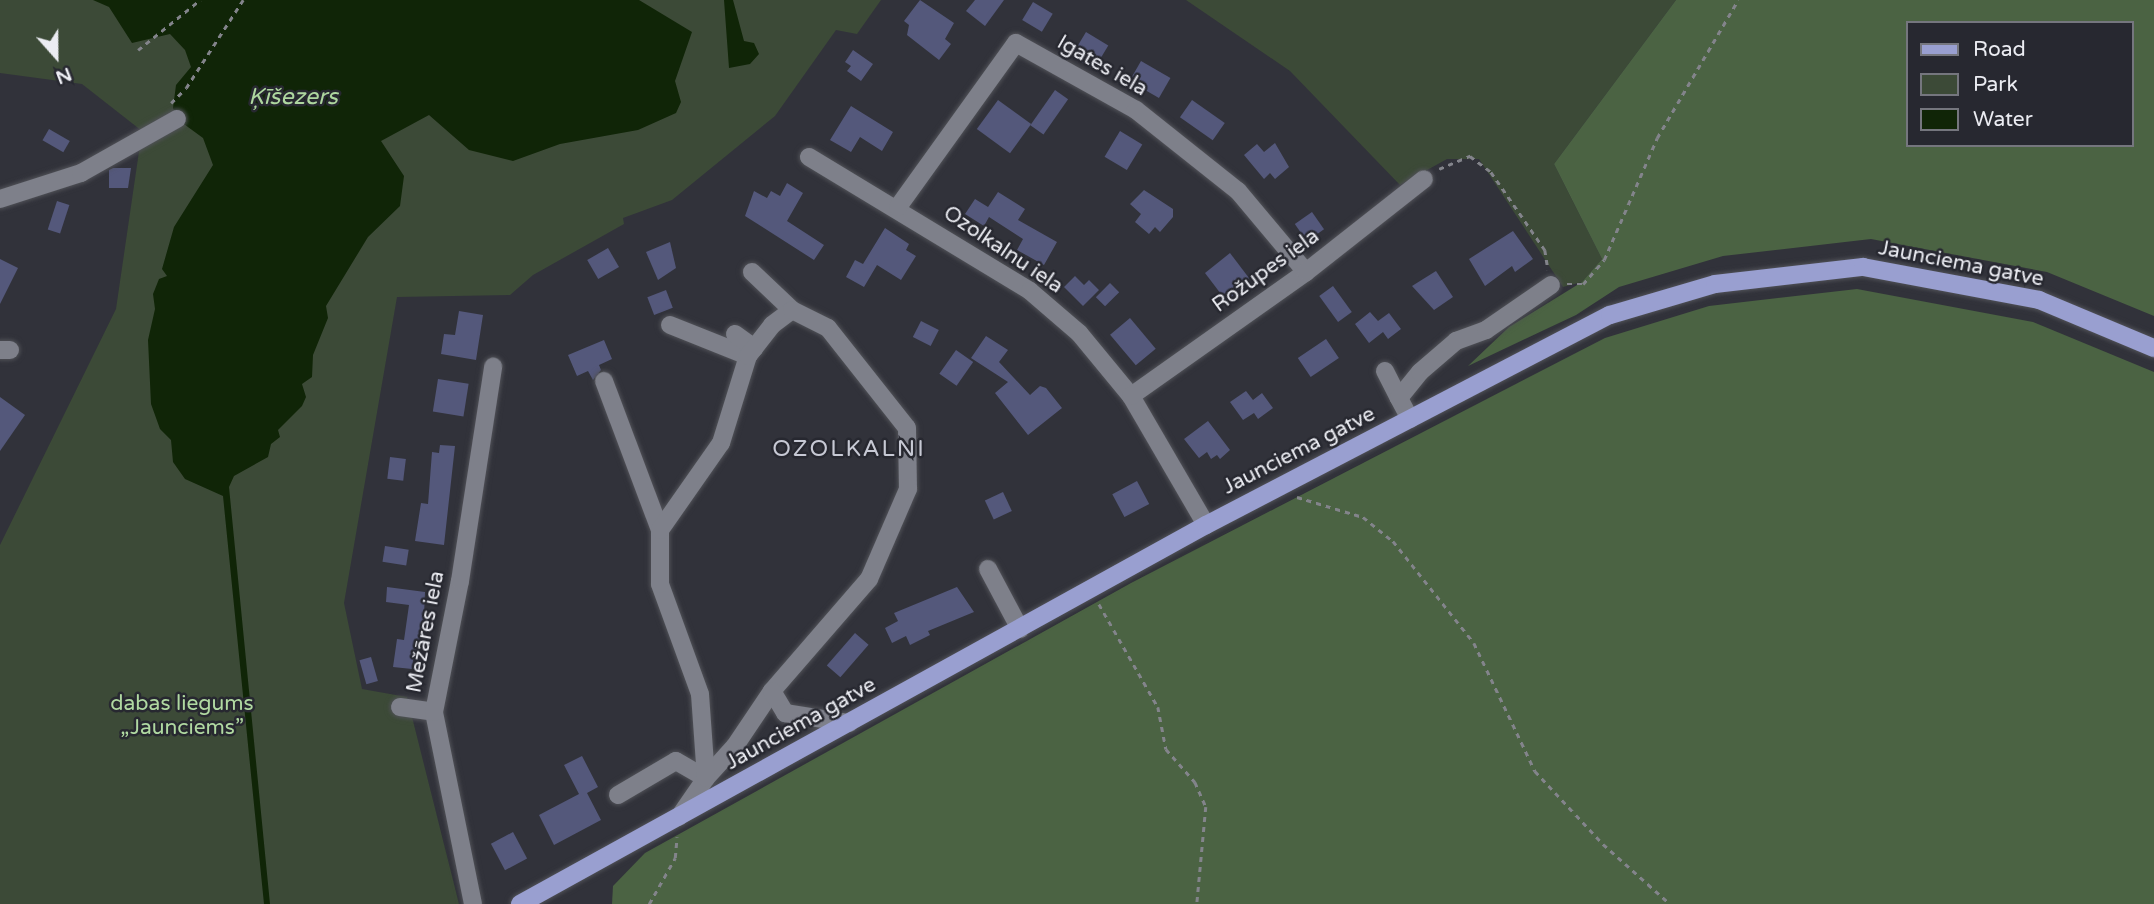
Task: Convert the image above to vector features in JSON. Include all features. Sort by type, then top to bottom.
[{"type":"main road","name":"Jaunciema gatve","points":[[520,904],[1206,525],[1610,315],[1715,284],[1863,267],[2039,300],[2154,348]]},
{"type":"street","name":"Igates iela","points":[[898,207],[1016,43],[1146,118],[1238,191],[1306,272]]},
{"type":"street","points":[[0,199],[81,173],[173,112]]},
{"type":"street","name":"Ozolkalnu iela","points":[[809,156],[898,207],[1030,291],[1079,333],[1131,396],[1206,525]]},
{"type":"street","name":"Rožupes iela","points":[[1131,396],[1306,272],[1424,179]]},
{"type":"street","points":[[679,818],[706,778],[736,746],[772,691],[869,579],[908,489],[907,428],[828,328],[792,310],[769,292],[752,272]]},
{"type":"street","points":[[1399,398],[1456,341],[1486,330],[1551,285]]},
{"type":"street","points":[[769,292],[772,325]]},
{"type":"street","points":[[660,530],[721,443],[751,352],[772,325],[792,310]]},
{"type":"street","points":[[670,325],[751,352]]},
{"type":"street","points":[[735,334],[751,352]]},
{"type":"street","name":"Mežāres iela","points":[[473,904],[434,712],[460,581],[493,367]]},
{"type":"street","points":[[1385,371],[1410,419]]},
{"type":"street","points":[[604,381],[660,530],[660,584],[700,694],[706,778]]},
{"type":"street","points":[[988,569],[1020,629]]},
{"type":"street","points":[[772,691],[785,713],[849,723]]},
{"type":"street","points":[[400,707],[434,712]]},
{"type":"street","points":[[618,795],[676,761],[706,778]]},
{"type":"path","points":[[138,50],[200,0]]},
{"type":"path","points":[[173,112],[243,0]]},
{"type":"path","points":[[1424,179],[1470,156],[1492,172],[1545,250],[1551,285],[1583,284],[1604,260],[1657,138],[1738,0]]},
{"type":"path","points":[[1265,494],[1303,497],[1363,517],[1393,541],[1474,643],[1535,771],[1603,844],[1670,904]]},
{"type":"path","points":[[1090,589],[1158,707],[1166,748],[1195,782],[1206,807],[1196,904]]},
{"type":"path","points":[[649,904],[676,858],[679,818]]},
{"type":"green space","name":"dabas liegums „Jaunciems”","points":[[0,0],[881,0],[857,34],[836,30],[775,116],[672,200],[623,218],[624,224],[533,275],[510,295],[397,297],[344,603],[362,689],[407,697],[459,904],[0,904],[0,545],[116,309],[142,131],[82,84],[0,73]]},
{"type":"green space","points":[[1186,0],[1676,0],[1554,164],[1602,259],[1582,282],[1563,287],[1479,159],[1447,159],[1400,185],[1290,71]]},
{"type":"shaded area","points":[[1676,0],[2154,0],[2154,316],[2047,272],[1871,239],[1723,256],[1619,287],[1576,315],[1468,366],[1509,327],[1582,282],[1602,259],[1554,164]]},
{"type":"shaded area","points":[[1857,289],[2033,322],[2154,372],[2154,904],[612,904],[613,886],[645,853],[1131,583],[1605,338],[1709,306]]},
{"type":"water","name":"Ķīšezers","points":[[93,0],[639,0],[692,32],[675,81],[681,102],[676,113],[638,130],[560,144],[513,161],[469,150],[429,115],[381,141],[404,176],[400,206],[368,237],[326,306],[328,318],[313,355],[312,377],[302,384],[306,397],[302,406],[278,430],[280,437],[271,444],[268,457],[234,476],[229,487],[270,904],[264,904],[223,496],[185,479],[173,462],[171,440],[160,429],[151,404],[148,340],[155,309],[153,294],[159,279],[167,276],[162,269],[174,227],[213,165],[203,138],[177,119],[173,108],[176,85],[191,67],[185,50],[170,34],[132,43],[109,7]]},
{"type":"water","points":[[724,0],[733,0],[744,41],[754,43],[759,54],[750,64],[729,68]]},
{"type":"building","points":[[920,0],[954,23],[945,39],[951,44],[939,60],[907,35],[909,25],[904,21]]},
{"type":"building","points":[[975,0],[1004,0],[985,26],[966,11]]},
{"type":"building","points":[[1033,2],[1053,14],[1042,32],[1022,20]]},
{"type":"building","points":[[1086,32],[1108,45],[1094,69],[1072,56]]},
{"type":"building","points":[[853,50],[873,64],[861,81],[847,71],[851,66],[845,62]]},
{"type":"building","points":[[1141,61],[1170,78],[1159,98],[1130,81]]},
{"type":"building","points":[[1055,90],[1068,99],[1043,134],[1030,125]]},
{"type":"building","points":[[998,100],[1031,124],[1010,153],[977,129]]},
{"type":"building","points":[[1192,100],[1225,123],[1213,140],[1180,117]]},
{"type":"building","points":[[851,106],[893,132],[882,151],[860,137],[851,152],[830,140]]},
{"type":"building","points":[[49,129],[70,141],[63,152],[43,140]]},
{"type":"building","points":[[1120,131],[1142,144],[1127,170],[1105,157]]},
{"type":"building","points":[[1275,143],[1289,167],[1275,179],[1270,173],[1264,179],[1244,155],[1257,144],[1264,152]]},
{"type":"building","points":[[131,168],[128,188],[109,188],[109,170]]},
{"type":"building","points":[[787,183],[803,193],[787,221],[824,245],[814,260],[745,216],[754,191],[767,198],[771,191],[780,196]]},
{"type":"building","points":[[1144,190],[1173,209],[1173,217],[1160,232],[1155,227],[1149,234],[1135,222],[1141,214],[1130,204]]},
{"type":"building","points":[[998,192],[1025,209],[1018,220],[1057,242],[1044,265],[1017,250],[1023,239],[989,217],[984,226],[965,214],[975,199],[988,207]]},
{"type":"building","points":[[57,201],[69,205],[60,234],[48,230]]},
{"type":"building","points":[[1312,212],[1324,229],[1307,241],[1295,224]]},
{"type":"building","points":[[885,228],[909,244],[906,250],[916,256],[901,280],[877,265],[864,287],[846,277],[855,260],[863,264]]},
{"type":"building","points":[[1513,231],[1533,259],[1515,272],[1512,266],[1485,286],[1469,259]]},
{"type":"building","points":[[670,242],[676,268],[658,280],[646,252]]},
{"type":"building","points":[[608,248],[619,267],[598,279],[587,260]]},
{"type":"building","points":[[1230,253],[1249,278],[1227,302],[1205,273]]},
{"type":"building","points":[[0,259],[18,268],[0,304]]},
{"type":"building","points":[[1436,271],[1453,297],[1434,310],[1412,286]]},
{"type":"building","points":[[1075,276],[1084,285],[1089,280],[1099,290],[1083,306],[1064,287]]},
{"type":"building","points":[[1110,283],[1119,292],[1105,306],[1096,297]]},
{"type":"building","points":[[1333,286],[1352,312],[1338,322],[1319,296]]},
{"type":"building","points":[[666,290],[673,308],[654,315],[647,297]]},
{"type":"building","points":[[459,311],[483,315],[476,360],[441,354],[444,334],[455,335]]},
{"type":"building","points":[[1370,312],[1378,321],[1389,313],[1401,329],[1388,339],[1383,332],[1369,343],[1355,324]]},
{"type":"building","points":[[1130,318],[1156,349],[1136,365],[1110,335]]},
{"type":"building","points":[[921,321],[939,330],[931,346],[913,337]]},
{"type":"building","points":[[986,336],[1008,350],[999,362],[1030,395],[1040,386],[1046,388],[1062,408],[1028,435],[995,393],[1008,382],[971,358]]},
{"type":"building","points":[[1326,339],[1339,358],[1311,377],[1298,358]]},
{"type":"building","points":[[604,340],[612,359],[599,365],[601,370],[593,380],[588,371],[577,376],[568,355]]},
{"type":"building","points":[[956,350],[973,362],[957,386],[939,374]]},
{"type":"building","points":[[438,379],[469,384],[463,416],[433,412]]},
{"type":"building","points":[[1246,391],[1253,400],[1262,393],[1273,408],[1258,419],[1254,413],[1243,420],[1230,402]]},
{"type":"building","points":[[0,397],[25,415],[0,451]]},
{"type":"building","points":[[1208,421],[1230,450],[1220,459],[1217,455],[1211,459],[1207,452],[1199,458],[1184,439]]},
{"type":"building","points":[[440,445],[455,446],[444,545],[415,541],[421,503],[428,504],[432,452],[439,453]]},
{"type":"building","points":[[390,457],[406,459],[403,481],[387,479]]},
{"type":"building","points":[[1137,481],[1149,504],[1124,517],[1112,494]]},
{"type":"building","points":[[1003,492],[1012,511],[994,519],[985,500]]},
{"type":"building","points":[[385,546],[409,550],[406,566],[382,562]]},
{"type":"building","points":[[387,587],[425,592],[422,661],[413,660],[412,669],[393,667],[397,639],[404,640],[409,605],[386,602]]},
{"type":"building","points":[[957,587],[974,612],[928,631],[930,635],[910,645],[906,636],[892,643],[885,628],[898,621],[894,613]]},
{"type":"building","points":[[855,633],[869,645],[840,677],[827,665]]},
{"type":"building","points":[[371,657],[378,681],[366,684],[359,660]]},
{"type":"building","points":[[582,756],[598,787],[587,793],[601,820],[554,845],[539,815],[579,794],[564,765]]},
{"type":"building","points":[[513,832],[527,858],[505,870],[491,844]]},
{"type":"district","name":"OZOLKALNI","points":[[849,449]]}]
